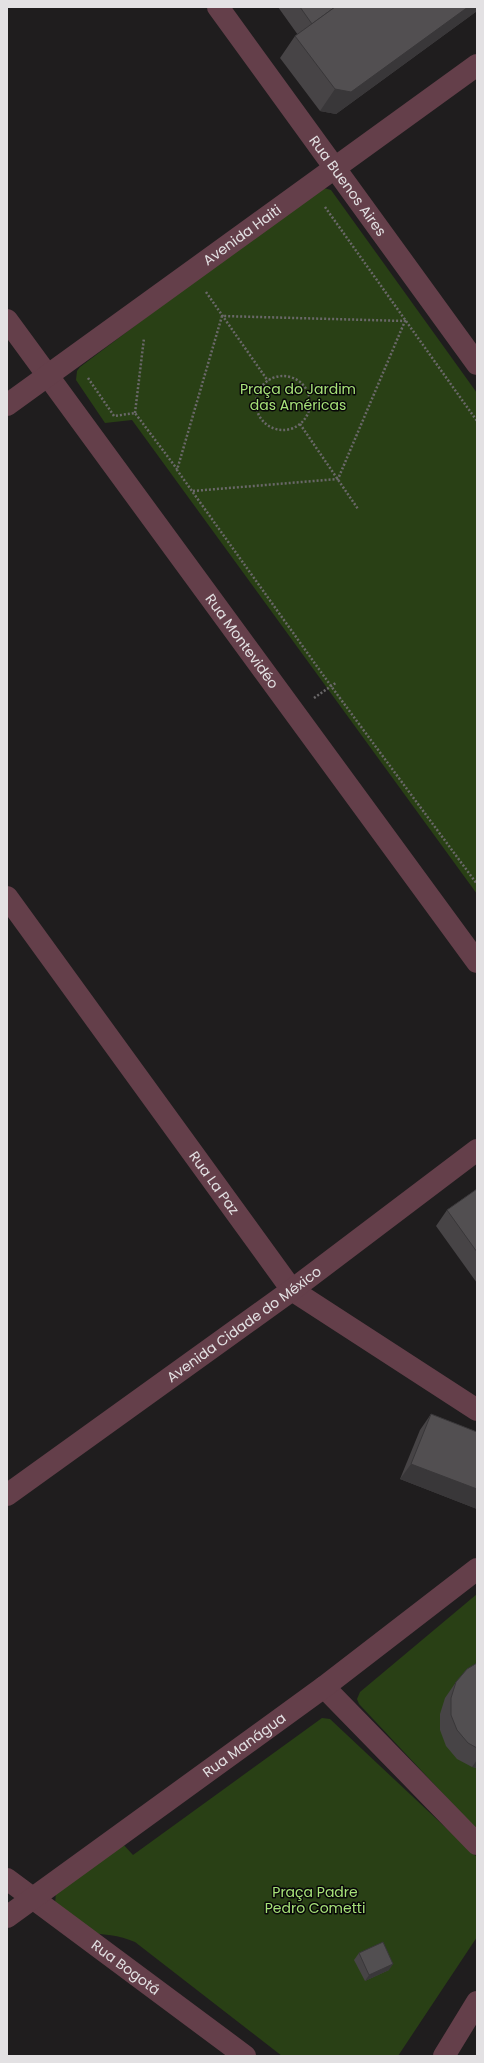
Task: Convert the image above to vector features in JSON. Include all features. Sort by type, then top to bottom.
[{"type":"street","name":"Rua Buenos Aires","points":[[218,7],[334,169],[477,364]]},
{"type":"street","name":"Avenida Haiti","points":[[7,405],[477,65]]},
{"type":"street","name":"Rua Montevidéo","points":[[7,320],[477,962]]},
{"type":"street","name":"Rua La Paz","points":[[7,897],[292,1290],[477,1410]]},
{"type":"street","name":"Avenida Cidade do México","points":[[10,1486],[292,1290],[477,1150]]},
{"type":"street","name":"Rua Manágua","points":[[7,1916],[34,1898],[324,1687],[477,1569]]},
{"type":"street","points":[[324,1687],[477,1844]]},
{"type":"street","name":"Rua Bogotá","points":[[7,1879],[244,2056]]},
{"type":"street","points":[[444,2056],[477,2002]]},
{"type":"path","points":[[325,206],[477,421]]},
{"type":"path","points":[[204,289],[268,380]]},
{"type":"path","points":[[222,316],[405,321]]},
{"type":"path","points":[[177,470],[222,316]]},
{"type":"path","points":[[338,479],[405,321]]},
{"type":"path","points":[[139,338],[144,334],[135,413],[194,491],[331,686],[477,884]]},
{"type":"path","points":[[93,374],[87,378],[114,416],[135,413]]},
{"type":"path","points":[[286,376],[303,383],[308,391],[310,405],[306,418],[300,424],[292,428],[279,429],[267,425],[262,419],[258,411],[257,398],[262,387],[268,380],[286,376]]},
{"type":"path","points":[[300,424],[358,509]]},
{"type":"path","points":[[194,491],[338,479]]},
{"type":"path","points":[[331,686],[337,682]]},
{"type":"green space","name":"Praça do Jardim das Américas","points":[[324,188],[331,190],[477,393],[477,894],[132,420],[105,423],[76,380],[77,371],[80,367],[317,189]]},
{"type":"green space","points":[[477,1594],[477,1830],[359,1704],[357,1699],[360,1692]]},
{"type":"green space","name":"Praça Padre Pedro Cometti","points":[[322,1718],[330,1719],[477,1857],[477,1937],[398,2056],[282,2056],[135,1942],[117,1936],[85,1933],[55,1904],[56,1892],[121,1842],[133,1855]]},
{"type":"building","points":[[300,7],[335,7],[312,24]]},
{"type":"building","points":[[335,7],[468,7],[351,92],[335,89],[295,36]]},
{"type":"building","points":[[477,1189],[477,1252],[447,1210]]},
{"type":"building","points":[[431,1414],[477,1432],[477,1489],[411,1464]]},
{"type":"building","points":[[477,1663],[477,1748],[468,1743],[457,1730],[451,1715],[451,1698],[456,1682],[467,1669]]},
{"type":"building","points":[[383,1942],[393,1964],[369,1975],[359,1953]]}]
